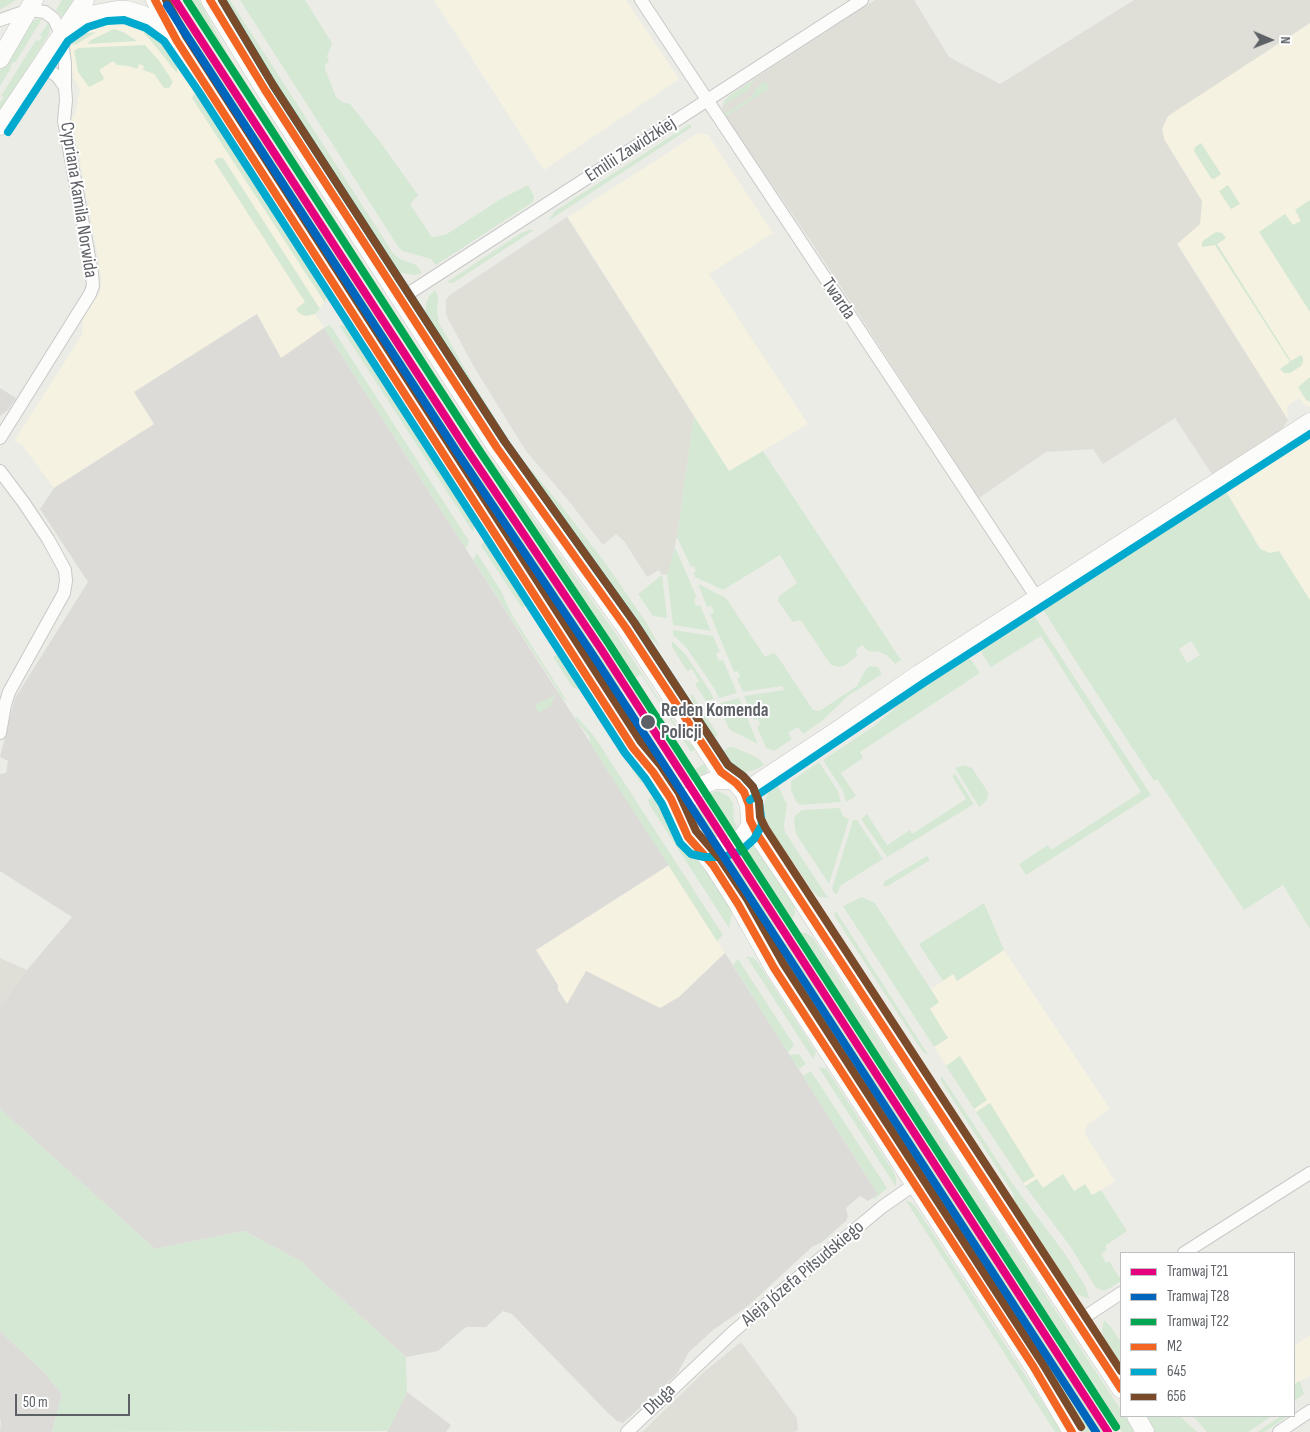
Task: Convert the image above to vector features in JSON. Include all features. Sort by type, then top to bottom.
[{"type":"street","points":[[0,126],[85,0]]},
{"type":"street","points":[[155,0],[177,41],[633,748],[653,772],[671,799],[686,833],[713,865],[774,968],[1033,1366],[1072,1432]]},
{"type":"street","points":[[210,0],[241,53],[508,463],[626,628],[721,772],[744,792],[749,805],[752,823],[757,834],[1120,1387]]},
{"type":"street","name":"Twarda","points":[[641,0],[1036,598]]},
{"type":"street","name":"Emilii Zawidzkiej","points":[[400,299],[862,0]]},
{"type":"street","points":[[32,5],[50,14],[57,23],[61,34]]},
{"type":"street","points":[[0,20],[32,5]]},
{"type":"street","points":[[2,49],[32,5]]},
{"type":"street","points":[[61,34],[90,14],[116,10],[134,12],[151,19],[177,41]]},
{"type":"street","name":"Cypriana Kamila Norwida","points":[[0,438],[90,294],[93,286],[64,121],[66,62],[61,34]]},
{"type":"street","points":[[35,73],[49,70],[58,77],[64,87]]},
{"type":"street","points":[[744,792],[919,674],[1310,422]]},
{"type":"street","points":[[0,471],[48,539],[65,570],[66,582],[64,593],[9,692],[0,733]]},
{"type":"street","points":[[680,817],[689,797],[699,787],[715,780],[732,780]]},
{"type":"street","points":[[696,845],[713,847],[730,845],[743,836],[752,823]]},
{"type":"street","points":[[1186,1252],[1310,1173]]},
{"type":"street","name":"Aleja Józefa Piłsudskiego","points":[[693,1368],[823,1256],[915,1184]]},
{"type":"street","points":[[1077,1322],[1120,1294]]},
{"type":"street","name":"Długa","points":[[627,1432],[693,1368]]},
{"type":"street","points":[[1279,1432],[1310,1411]]},
{"type":"street","points":[[1137,1417],[1145,1432]]},
{"type":"shaded area","points":[[434,0],[626,0],[679,79],[544,170]]},
{"type":"shaded area","points":[[875,0],[914,0],[949,57],[1000,84],[1134,0],[1310,0],[1310,23],[1168,116],[1162,129],[1164,139],[1202,201],[1200,224],[1177,244],[1288,420],[1281,431],[1213,476],[1175,418],[1103,464],[1093,449],[1046,452],[979,498],[812,243],[728,120],[722,108],[724,101],[730,95]]},
{"type":"shaded area","points":[[123,17],[157,34],[198,94],[324,290],[326,299],[315,314],[324,328],[281,358],[256,314],[135,393],[155,424],[54,488],[22,445],[14,441],[82,335],[83,319],[100,291],[99,262],[72,120],[72,117],[75,115],[80,89],[74,79],[69,49],[73,38],[82,28]]},
{"type":"shaded area","points":[[1310,23],[1310,407],[1306,406],[1299,398],[1287,406],[1288,420],[1177,243],[1200,224],[1202,201],[1164,139],[1162,129],[1168,116]]},
{"type":"shaded area","points":[[698,133],[708,135],[773,233],[709,274],[808,424],[729,471],[568,217]]},
{"type":"shaded area","points":[[567,217],[694,416],[677,537],[667,574],[662,575],[659,570],[647,577],[624,541],[616,534],[603,545],[526,451],[474,367],[446,315],[446,300],[450,295]]},
{"type":"shaded area","points":[[257,314],[281,358],[324,328],[669,865],[536,950],[558,985],[558,990],[567,1004],[586,971],[660,1008],[679,997],[725,953],[878,1194],[868,1201],[860,1196],[846,1208],[848,1216],[846,1221],[821,1243],[813,1246],[748,1306],[713,1330],[689,1352],[677,1374],[623,1423],[617,1421],[607,1412],[512,1314],[503,1311],[486,1327],[466,1327],[438,1351],[406,1357],[306,1267],[304,1263],[244,1231],[155,1249],[0,1109],[0,1007],[27,970],[72,917],[0,871],[0,774],[6,773],[8,761],[0,757],[15,698],[88,582],[40,509],[54,488],[154,424],[134,392]]},
{"type":"shaded area","points":[[0,388],[16,398],[8,410],[0,416]]},
{"type":"shaded area","points":[[1310,431],[1310,600],[1279,552],[1270,553],[1261,549],[1223,486]]},
{"type":"shaded area","points":[[669,865],[725,953],[679,997],[660,1008],[628,993],[567,1004],[558,990],[558,985],[536,950]]},
{"type":"shaded area","points":[[1004,950],[1110,1109],[1087,1125],[1085,1134],[1115,1181],[1052,1221],[1014,1170],[907,1005],[953,974],[958,981]]},
{"type":"shaded area","points":[[0,958],[27,970],[0,1007]]},
{"type":"shaded area","points":[[0,1331],[43,1371],[62,1394],[52,1432],[0,1432]]},
{"type":"shaded area","points":[[1310,1335],[1310,1376],[1295,1384],[1295,1345]]},
{"type":"shaded area","points":[[741,1342],[797,1418],[798,1430],[795,1432],[642,1432],[705,1371]]},
{"type":"shaded area","points":[[407,1392],[451,1425],[446,1432],[387,1432]]},
{"type":"green space","points":[[0,0],[16,0],[0,10]]},
{"type":"green space","points":[[62,0],[79,0],[64,18],[56,10]]},
{"type":"green space","points":[[164,0],[171,0],[457,442],[621,687],[614,692],[664,770],[662,771]]},
{"type":"green space","points":[[190,0],[199,0],[227,53],[484,449],[614,631],[683,736],[696,749],[691,752],[641,674],[634,679],[452,406]]},
{"type":"green space","points":[[221,0],[230,0],[393,253],[400,259],[416,265],[422,273],[415,275],[401,273],[390,262]]},
{"type":"green space","points":[[240,0],[305,0],[332,43],[327,56],[329,62],[325,64],[325,69],[336,97],[342,102],[350,104],[418,195],[410,204],[431,236],[447,234],[499,200],[528,185],[534,196],[533,202],[436,265],[431,259],[403,251],[399,248]]},
{"type":"green space","points":[[858,11],[755,79],[747,91],[722,106],[730,95]]},
{"type":"green space","points":[[112,17],[113,22],[95,29],[78,31],[89,24]]},
{"type":"green space","points":[[123,17],[133,19],[151,28],[157,34],[172,56],[177,67],[177,73],[142,31],[124,20]]},
{"type":"green space","points":[[36,19],[42,19],[15,63],[13,62],[0,86],[0,71],[30,23]]},
{"type":"green space","points":[[48,23],[50,27],[49,34],[0,113],[0,102],[4,97],[1,96],[36,40],[39,41],[42,37],[40,35]]},
{"type":"green space","points":[[114,29],[123,32],[137,41],[87,44],[91,40]]},
{"type":"green space","points":[[96,32],[77,44],[70,45],[74,35]]},
{"type":"green space","points":[[145,45],[160,62],[173,82],[169,88],[164,88],[154,74],[143,70],[144,66],[139,64],[137,69],[117,65],[113,61],[99,70],[104,78],[103,80],[89,87],[78,72],[74,51],[78,48]]},
{"type":"green space","points":[[765,81],[770,88],[727,116],[725,114],[751,97],[759,85]]},
{"type":"green space","points":[[195,93],[198,94],[324,290],[325,303],[192,98]]},
{"type":"green space","points":[[690,124],[692,127],[548,221],[555,211]]},
{"type":"green space","points":[[1201,143],[1221,174],[1214,179],[1211,178],[1194,151],[1195,147]]},
{"type":"green space","points":[[218,158],[223,158],[320,309],[315,314],[306,316],[300,314],[296,309],[305,302],[214,161]]},
{"type":"green space","points":[[1228,185],[1240,204],[1231,209],[1219,191]]},
{"type":"green space","points":[[1310,200],[1310,312],[1259,232],[1285,214],[1293,225],[1301,221],[1295,210]]},
{"type":"green space","points":[[534,230],[453,283],[447,282],[521,233]]},
{"type":"green space","points":[[1216,232],[1222,233],[1226,238],[1217,244],[1291,361],[1301,355],[1303,358],[1301,366],[1290,373],[1284,373],[1280,369],[1290,362],[1215,245],[1202,247],[1204,240]]},
{"type":"green space","points":[[435,290],[438,296],[437,312],[439,323],[516,452],[560,504],[606,564],[646,622],[660,647],[642,630],[521,462],[428,320],[425,314],[426,303],[429,296]]},
{"type":"green space","points":[[330,325],[469,541],[466,549],[324,328]]},
{"type":"green space","points":[[339,325],[349,329],[475,524],[473,532]]},
{"type":"green space","points":[[1310,377],[1310,402],[1306,400],[1298,387]]},
{"type":"green space","points":[[694,416],[729,471],[763,451],[901,660],[895,664],[887,655],[868,651],[862,645],[855,651],[858,655],[844,666],[831,665],[802,622],[799,620],[792,621],[778,601],[779,596],[797,583],[780,555],[723,590],[695,577],[693,573],[696,572],[694,566],[691,567],[677,537]]},
{"type":"green space","points":[[1225,490],[1260,549],[1270,553],[1279,551],[1310,600],[1310,929],[1283,885],[1244,910],[1157,779],[1154,781],[1042,608]],"holes":[[[1191,641],[1200,655],[1187,663],[1179,649]]]},
{"type":"green space","points":[[483,542],[486,542],[527,605],[522,608],[481,546]]},
{"type":"green space","points":[[675,547],[697,598],[694,599],[696,606],[700,605],[711,631],[673,625],[667,574]]},
{"type":"green space","points":[[477,553],[501,591],[512,615],[567,701],[558,693],[473,560]]},
{"type":"green space","points":[[662,575],[667,618],[653,616],[638,594]]},
{"type":"green space","points":[[698,584],[726,598],[765,657],[773,653],[776,654],[813,710],[821,710],[857,686],[866,669],[870,666],[878,667],[882,674],[848,696],[823,720],[803,734],[798,727],[788,733],[792,739],[774,751],[766,748],[757,727],[760,725],[758,719],[754,720],[744,696],[784,690],[782,686],[743,692],[737,679],[740,677],[738,671],[734,672],[710,614],[714,612],[711,606],[707,607]]},
{"type":"green space","points":[[1033,614],[1151,795],[1026,875],[1019,864],[1048,845],[1051,850],[1141,792],[1041,636],[991,667],[982,654],[981,647]]},
{"type":"green space","points":[[673,630],[713,636],[720,652],[716,654],[719,661],[723,660],[737,693],[719,698],[686,647],[673,635]]},
{"type":"green space","points":[[672,641],[686,655],[714,699],[706,701],[695,684],[699,681],[692,669],[687,671],[672,647]]},
{"type":"green space","points":[[558,654],[575,680],[578,689],[573,688],[553,657]]},
{"type":"green space","points":[[966,657],[972,661],[980,673],[860,752],[863,758],[841,773],[856,796],[846,802],[843,791],[823,760],[874,726],[922,685]]},
{"type":"green space","points":[[556,694],[552,702],[553,704],[539,713],[535,705]]},
{"type":"green space","points":[[692,694],[718,735],[710,740],[690,695]]},
{"type":"green space","points":[[739,698],[758,744],[730,730],[725,720],[720,703]]},
{"type":"green space","points":[[577,717],[594,736],[723,935],[717,941],[589,742],[590,738],[574,719]]},
{"type":"green space","points":[[729,747],[752,755],[764,765],[747,772],[736,770],[728,765],[719,754]]},
{"type":"green space","points":[[819,762],[838,791],[841,802],[800,805],[791,790],[791,781]]},
{"type":"green space","points":[[628,763],[645,776],[648,780],[641,783]]},
{"type":"green space","points":[[705,763],[707,772],[705,777],[699,781],[692,771]]},
{"type":"green space","points":[[963,765],[972,768],[988,792],[987,800],[979,807],[955,768]]},
{"type":"green space","points":[[955,774],[974,804],[887,857],[861,819],[867,814],[887,845],[910,830],[912,834],[966,799],[952,776]]},
{"type":"green space","points":[[777,784],[787,804],[785,832],[828,898],[819,897],[813,892],[795,865],[785,860],[763,828],[762,817],[765,800],[769,792]]},
{"type":"green space","points":[[718,791],[728,796],[733,803],[734,820],[737,827],[732,832],[707,794]]},
{"type":"green space","points":[[657,794],[668,812],[678,841],[698,859],[730,906],[732,914],[729,928],[649,804],[648,800]]},
{"type":"green space","points":[[698,804],[719,837],[710,835],[700,826],[696,817]]},
{"type":"green space","points":[[840,808],[843,816],[849,819],[829,884],[796,834],[794,822],[795,816],[802,810]]},
{"type":"green space","points":[[853,820],[857,820],[883,859],[840,886],[838,893],[835,894],[832,889]]},
{"type":"green space","points":[[751,839],[795,907],[795,914],[791,921],[741,845]]},
{"type":"green space","points":[[727,851],[778,929],[768,930],[761,926],[721,863],[721,855]]},
{"type":"green space","points":[[927,856],[930,860],[888,886],[883,886],[885,881]]},
{"type":"green space","points":[[862,897],[875,903],[939,1002],[930,1009],[948,1038],[934,1047],[843,906]]},
{"type":"green space","points":[[984,903],[1004,950],[957,981],[953,974],[943,981],[919,944]]},
{"type":"green space","points":[[836,911],[929,1056],[922,1051],[835,917]]},
{"type":"green space","points":[[799,933],[806,933],[813,938],[1120,1408],[1120,1417],[1126,1417],[1135,1432],[1122,1432]]},
{"type":"green space","points":[[786,942],[1104,1432],[1081,1432],[1064,1405],[1044,1361],[783,959],[781,950]]},
{"type":"green space","points":[[746,956],[757,961],[816,1052],[813,1059]]},
{"type":"green space","points":[[738,959],[794,1045],[788,1053],[733,965]]},
{"type":"green space","points":[[799,1054],[806,1064],[799,1069],[789,1055]]},
{"type":"green space","points":[[960,1056],[987,1100],[974,1109],[946,1066]]},
{"type":"green space","points":[[819,1068],[826,1068],[893,1171],[896,1178],[896,1187]]},
{"type":"green space","points":[[811,1071],[887,1188],[876,1198],[872,1199],[878,1194],[803,1076]]},
{"type":"green space","points":[[941,1075],[1012,1183],[1065,1254],[1085,1286],[1090,1299],[1078,1295],[1067,1285],[1015,1207],[1013,1193],[941,1081]]},
{"type":"green space","points":[[990,1103],[1035,1176],[1023,1183],[976,1112]]},
{"type":"green space","points":[[0,1109],[155,1249],[244,1231],[304,1263],[306,1267],[406,1357],[407,1392],[388,1431],[52,1432],[62,1394],[43,1371],[0,1331]]},
{"type":"green space","points":[[1063,1174],[1074,1191],[1085,1184],[1092,1195],[1101,1190],[1127,1231],[1105,1246],[1107,1250],[1101,1254],[1106,1263],[1109,1261],[1120,1276],[1120,1282],[1105,1291],[1096,1288],[1070,1246],[1025,1186],[1037,1179],[1043,1188]]},
{"type":"green space","points":[[906,1201],[911,1202],[916,1207],[1062,1432],[1055,1432]]},
{"type":"green space","points":[[1104,1320],[1120,1340],[1120,1366],[1104,1340],[1102,1331]]},
{"type":"green space","points":[[1300,1381],[1304,1394],[1295,1400],[1295,1384]]},
{"type":"green space","points":[[1147,1417],[1181,1417],[1197,1432],[1154,1432]]},
{"type":"green space","points":[[1194,1417],[1270,1417],[1248,1432],[1207,1432]]},
{"type":"green space","points":[[1280,1417],[1286,1417],[1264,1432],[1257,1432]]},
{"type":"tram line","name":"T21","points":[[175,0],[467,450],[601,649],[1108,1432]]},
{"type":"tram line","name":"T22","points":[[187,0],[475,444],[609,644],[1116,1427]]},
{"type":"tram line","name":"T28","points":[[167,5],[459,455],[593,655],[1096,1432]]},
{"type":"transit line","name":"M2","points":[[155,0],[177,41],[633,748],[653,772],[671,799],[688,837],[713,865],[738,904],[774,968],[1033,1366],[1072,1432]]},
{"type":"transit line","name":"656","points":[[166,0],[186,36],[641,742],[661,766],[679,793],[696,831],[721,860],[747,899],[783,963],[1041,1361],[1081,1427]]},
{"type":"transit line","name":"M2","points":[[210,0],[265,90],[497,448],[626,628],[721,772],[736,783],[744,792],[749,805],[750,820],[757,834],[1120,1387]]},
{"type":"transit line","name":"645","points":[[8,132],[68,41],[88,27],[107,21],[124,20],[146,28],[164,41],[199,92],[625,753],[645,778],[662,804],[680,843],[691,854],[704,857],[723,857],[741,851],[754,839],[762,825],[759,802],[753,787],[743,776],[728,765],[634,622],[505,442],[273,85],[222,0]]},
{"type":"transit line","name":"656","points":[[222,0],[273,85],[505,442],[634,622],[728,765],[743,776],[753,787],[759,802],[760,817],[766,829],[1120,1369]]},
{"type":"transit line","name":"645","points":[[750,800],[925,682],[1310,434]]},
{"type":"place","name":"Reden Komenda Policji","points":[[648,722]]}]
